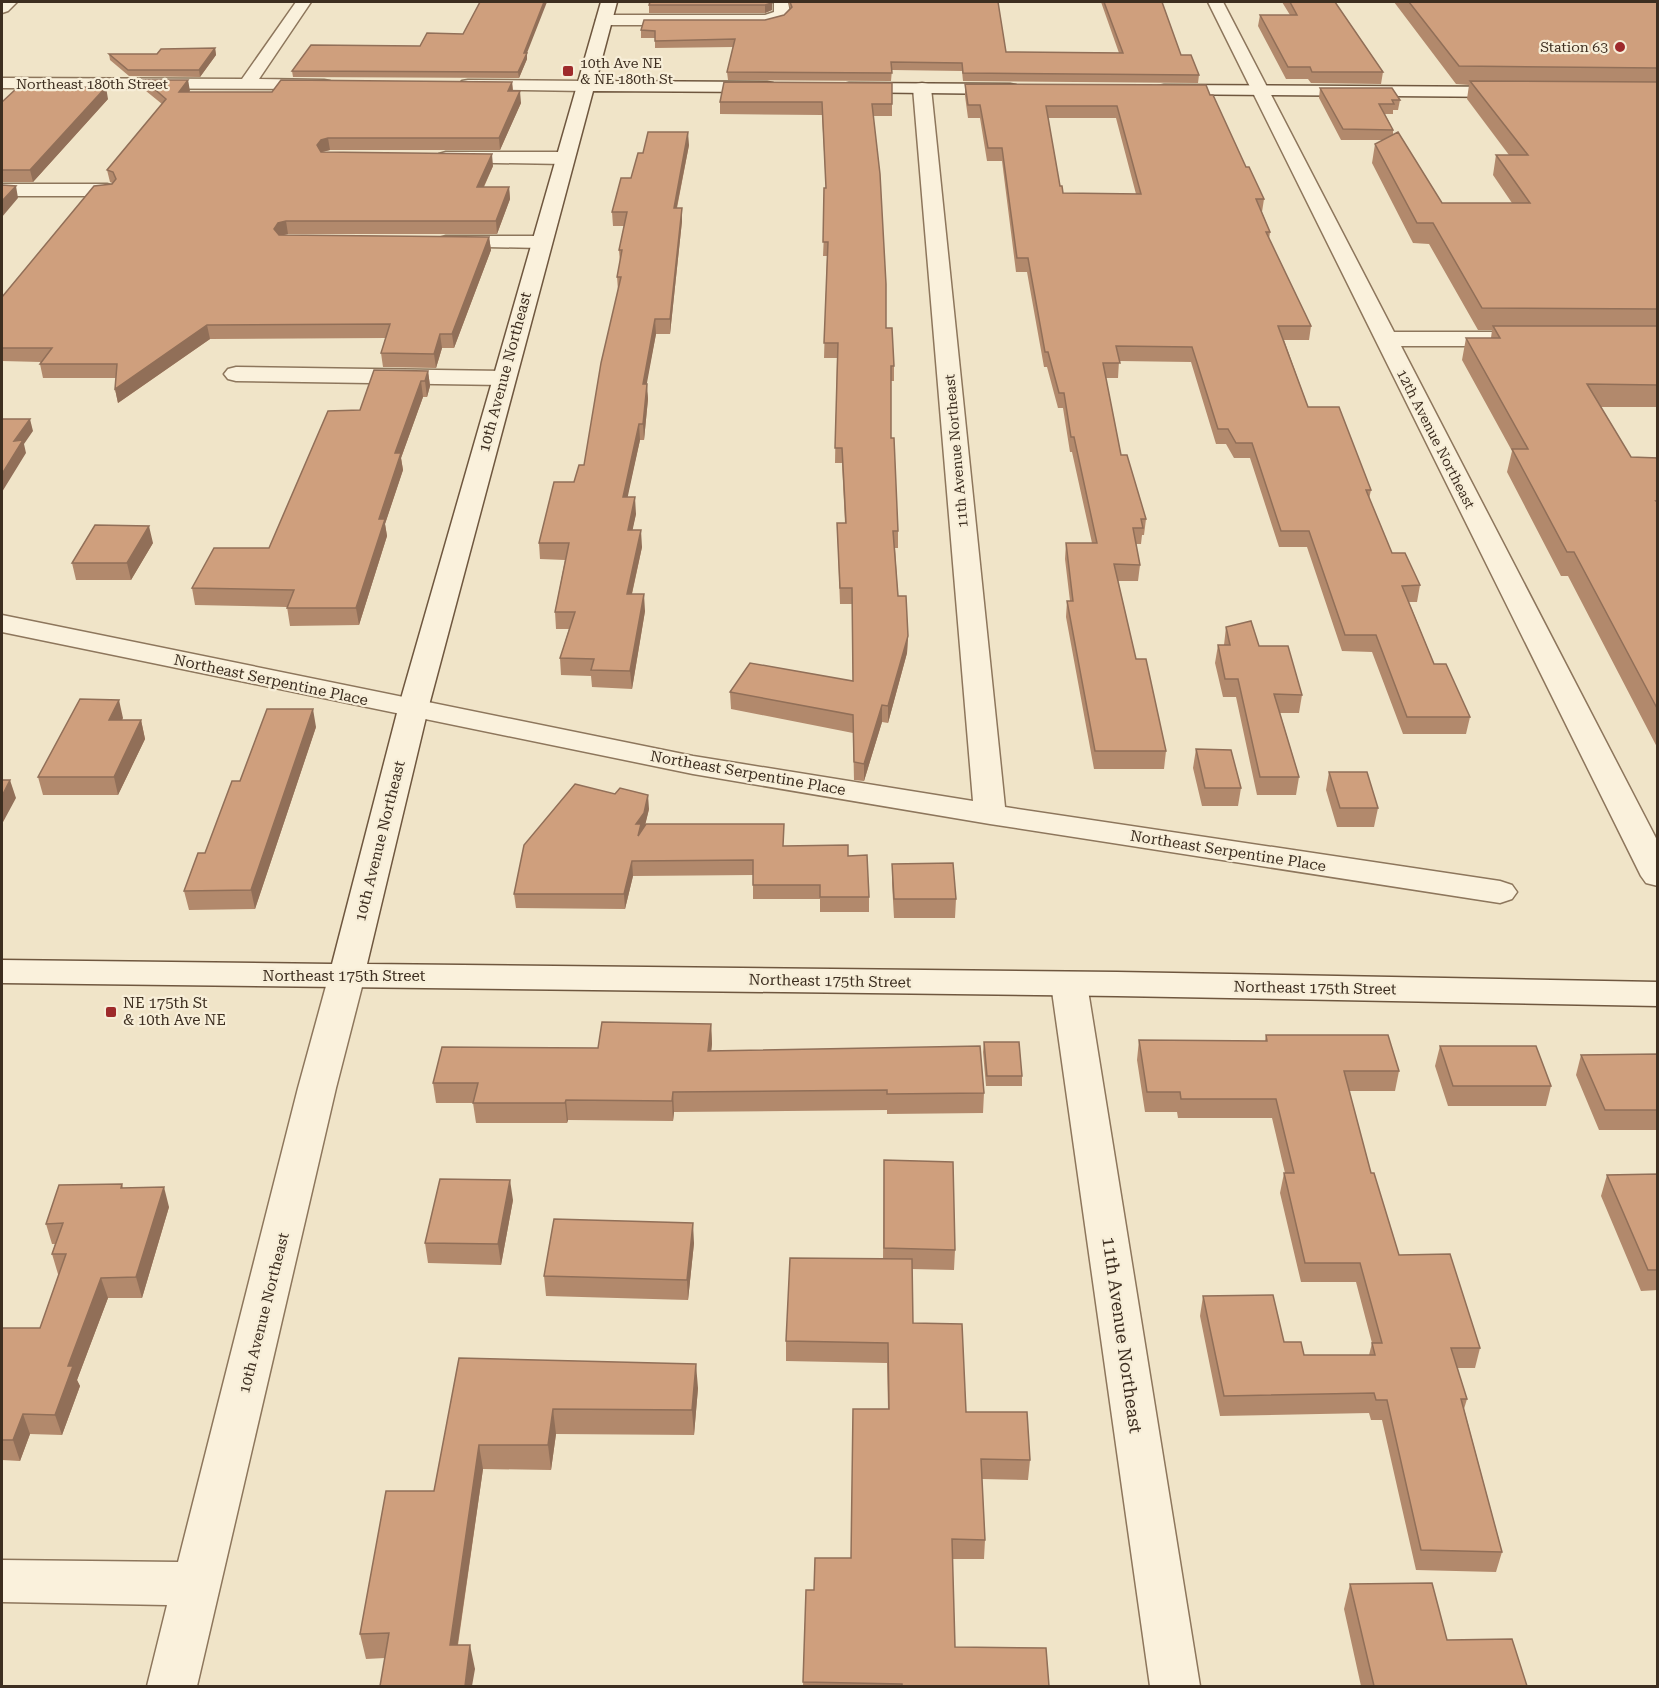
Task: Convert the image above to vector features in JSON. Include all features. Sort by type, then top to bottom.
[{"type":"street","points":[[2,8],[9,2]]},
{"type":"street","points":[[247,85],[303,2]]},
{"type":"street","name":"10th Avenue Northeast","points":[[172,1686],[325,1057],[413,709],[609,2]]},
{"type":"street","points":[[603,20],[765,20],[782,13],[781,2]]},
{"type":"street","name":"12th Avenue Northeast","points":[[1215,2],[1658,876]]},
{"type":"street","name":"Northeast 180th Street","points":[[2,83],[340,85]]},
{"type":"street","points":[[446,85],[786,87]]},
{"type":"street","points":[[833,87],[1027,89]]},
{"type":"street","name":"11th Avenue Northeast","points":[[922,88],[990,814]]},
{"type":"street","points":[[1143,90],[1529,92]]},
{"type":"street","points":[[424,158],[565,158]]},
{"type":"street","points":[[2,190],[107,190]]},
{"type":"street","points":[[426,242],[541,242]]},
{"type":"street","points":[[1385,339],[1538,339]]},
{"type":"street","points":[[236,374],[503,378]]},
{"type":"street","name":"Northeast Serpentine Place","points":[[2,624],[693,765],[990,814],[1500,892]]},
{"type":"street","name":"Northeast 175th Street","points":[[2,972],[1070,984],[1658,994]]},
{"type":"street","name":"11th Avenue Northeast","points":[[1070,984],[1175,1686]]},
{"type":"street","points":[[2,1581],[198,1584]]},
{"type":"building","points":[[480,2],[544,2],[524,53],[527,53],[518,72],[292,71],[311,45],[420,46],[427,33],[463,34]]},
{"type":"building","points":[[650,2],[772,3],[765,5],[649,5]]},
{"type":"building","points":[[790,2],[998,2],[1006,52],[1123,53],[1104,2],[1162,2],[1181,55],[1191,55],[1199,75],[963,73],[962,63],[891,62],[892,73],[727,72],[735,39],[655,41],[655,31],[641,30],[644,20],[765,20],[784,15],[792,7]]},
{"type":"building","points":[[1290,2],[1335,2],[1383,72],[1312,72],[1310,67],[1288,67],[1260,15],[1297,15]]},
{"type":"building","points":[[1409,2],[1658,2],[1658,68],[1459,66]]},
{"type":"building","points":[[215,48],[199,70],[128,70],[109,54],[157,54],[161,49]]},
{"type":"building","points":[[144,80],[188,80],[179,92],[272,92],[281,80],[512,82],[508,91],[520,91],[499,138],[328,138],[321,140],[317,145],[321,152],[492,154],[477,187],[509,187],[496,221],[286,221],[278,223],[274,229],[279,235],[489,237],[452,334],[440,334],[434,354],[381,353],[390,324],[207,325],[115,389],[117,364],[40,364],[52,348],[2,348],[2,297],[94,186],[112,184],[116,179],[113,172],[107,170],[166,99]]},
{"type":"building","points":[[1470,81],[1658,82],[1658,309],[1482,308],[1433,223],[1417,223],[1375,144],[1398,132],[1442,203],[1530,203],[1496,155],[1528,155]]},
{"type":"building","points":[[724,82],[892,83],[892,104],[872,104],[880,174],[886,328],[892,328],[894,366],[891,366],[891,438],[894,438],[898,531],[893,531],[898,596],[906,596],[908,636],[888,706],[882,705],[864,764],[854,762],[853,715],[730,692],[750,663],[853,681],[852,588],[840,588],[837,523],[846,523],[842,448],[835,448],[838,343],[824,343],[828,242],[823,242],[824,188],[826,188],[822,102],[720,102]]},
{"type":"building","points":[[965,84],[1206,85],[1264,199],[1256,199],[1270,232],[1266,232],[1311,326],[1278,326],[1308,407],[1339,407],[1371,490],[1366,490],[1392,553],[1405,553],[1420,585],[1402,586],[1434,664],[1446,664],[1470,717],[1407,717],[1376,635],[1345,635],[1309,531],[1281,531],[1252,443],[1236,443],[1228,429],[1218,429],[1192,347],[1116,346],[1120,363],[1103,363],[1121,455],[1127,455],[1146,519],[1141,519],[1143,528],[1133,528],[1140,565],[1114,564],[1136,659],[1146,659],[1166,751],[1095,751],[1067,601],[1073,601],[1066,543],[1097,543],[1074,437],[1071,437],[1064,393],[1059,393],[1048,352],[1045,352],[1028,258],[1017,258],[1002,148],[988,148],[980,105],[968,105]],"holes":[[[1046,106],[1117,106],[1141,194],[1063,193]]]},
{"type":"building","points":[[106,87],[30,170],[2,170],[2,102],[17,88]]},
{"type":"building","points":[[1320,88],[1392,88],[1400,100],[1392,100],[1394,104],[1379,104],[1393,130],[1343,129]]},
{"type":"building","points":[[648,132],[688,132],[674,208],[682,208],[670,319],[655,319],[643,384],[647,384],[643,424],[639,424],[623,497],[635,497],[628,530],[641,530],[627,594],[644,594],[630,671],[591,670],[594,659],[560,658],[575,612],[555,612],[569,543],[539,543],[554,482],[574,482],[579,465],[584,465],[601,363],[621,277],[617,277],[622,250],[619,250],[627,212],[612,212],[621,178],[631,178],[638,153],[643,153]]},
{"type":"building","points":[[2,185],[16,186],[2,201]]},
{"type":"building","points":[[1493,326],[1658,326],[1658,385],[1587,384],[1631,457],[1658,458],[1658,501],[1656,501],[1658,503],[1658,710],[1574,552],[1567,552],[1512,449],[1528,449],[1466,338],[1500,338]]},
{"type":"building","points":[[374,370],[428,371],[425,381],[421,381],[395,453],[401,453],[379,519],[385,519],[356,608],[287,608],[294,590],[192,588],[214,548],[269,548],[328,411],[360,410]]},
{"type":"building","points":[[2,419],[30,419],[14,441],[23,440],[2,474]]},
{"type":"building","points":[[95,525],[149,526],[127,563],[72,563]]},
{"type":"building","points":[[1251,621],[1259,646],[1288,646],[1302,695],[1274,694],[1299,777],[1260,777],[1238,679],[1225,679],[1218,645],[1230,645],[1226,627]]},
{"type":"building","points":[[80,699],[119,700],[109,720],[141,720],[114,777],[38,777]]},
{"type":"building","points":[[267,709],[313,709],[251,890],[184,891],[198,853],[205,853],[232,781],[240,781]]},
{"type":"building","points":[[1196,749],[1231,750],[1241,788],[1205,788]]},
{"type":"building","points":[[1329,772],[1367,772],[1378,808],[1340,808]]},
{"type":"building","points":[[2,780],[10,780],[2,796]]},
{"type":"building","points":[[575,784],[615,794],[620,788],[648,795],[644,813],[636,824],[641,824],[638,836],[646,824],[784,824],[783,846],[848,845],[848,856],[867,855],[869,897],[820,897],[820,885],[753,885],[753,860],[632,861],[624,894],[514,894],[524,845]]},
{"type":"building","points":[[953,863],[956,899],[894,899],[892,864]]},
{"type":"building","points":[[602,1022],[711,1024],[708,1051],[980,1046],[984,1093],[887,1094],[887,1090],[673,1092],[672,1101],[566,1100],[565,1103],[473,1103],[478,1083],[433,1083],[442,1047],[598,1048]]},
{"type":"building","points":[[1266,1035],[1388,1035],[1399,1071],[1344,1071],[1371,1173],[1374,1173],[1399,1255],[1450,1254],[1480,1348],[1451,1348],[1467,1399],[1461,1399],[1502,1552],[1421,1550],[1387,1400],[1376,1400],[1374,1393],[1224,1396],[1203,1296],[1273,1295],[1284,1342],[1301,1342],[1304,1355],[1375,1355],[1372,1343],[1382,1343],[1360,1263],[1305,1263],[1284,1173],[1294,1173],[1276,1099],[1181,1099],[1180,1092],[1147,1092],[1139,1040],[1267,1041]]},
{"type":"building","points":[[984,1042],[1019,1042],[1022,1076],[987,1076]]},
{"type":"building","points":[[1440,1046],[1536,1046],[1551,1086],[1453,1086]]},
{"type":"building","points":[[1658,1054],[1658,1110],[1605,1110],[1581,1055]]},
{"type":"building","points":[[884,1160],[953,1162],[955,1250],[884,1248]]},
{"type":"building","points":[[1658,1174],[1658,1270],[1648,1270],[1607,1175]]},
{"type":"building","points":[[440,1179],[510,1180],[498,1244],[425,1243]]},
{"type":"building","points":[[122,1184],[121,1188],[164,1187],[136,1277],[101,1278],[68,1366],[73,1366],[55,1415],[23,1414],[13,1440],[2,1440],[2,1328],[40,1328],[66,1254],[52,1254],[63,1223],[46,1224],[59,1185]]},
{"type":"building","points":[[554,1219],[693,1223],[687,1280],[544,1276]]},
{"type":"building","points":[[790,1258],[912,1259],[913,1323],[962,1324],[966,1412],[1027,1412],[1030,1460],[981,1459],[985,1540],[952,1539],[955,1647],[1046,1648],[1049,1686],[902,1686],[902,1684],[803,1682],[806,1590],[814,1590],[815,1558],[851,1558],[853,1409],[889,1409],[888,1343],[786,1341]]},
{"type":"building","points":[[459,1358],[696,1364],[692,1410],[553,1409],[548,1445],[479,1445],[450,1645],[470,1645],[465,1686],[380,1686],[389,1633],[360,1634],[386,1491],[434,1491]]},
{"type":"building","points":[[1432,1583],[1447,1640],[1512,1639],[1527,1686],[1374,1686],[1350,1584]]},
{"type":"place","name":"Station 63","points":[[1620,47]]},
{"type":"place","name":"10th Ave NE & NE 180th St","points":[[568,71]]},
{"type":"place","name":"NE 175th St & 10th Ave NE","points":[[111,1012]]}]
